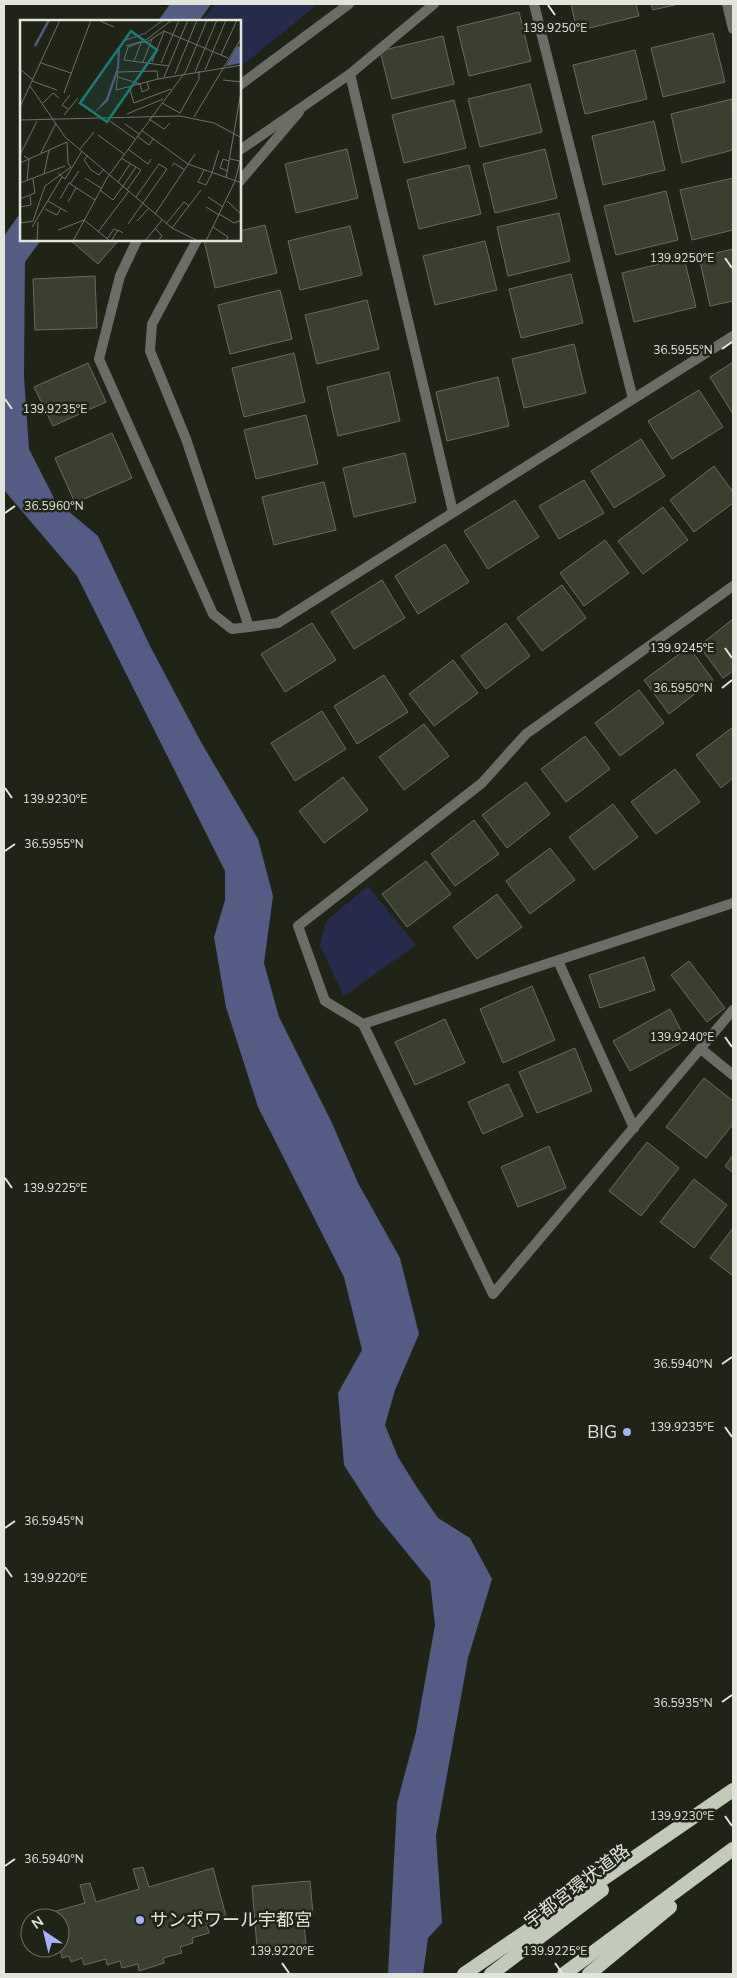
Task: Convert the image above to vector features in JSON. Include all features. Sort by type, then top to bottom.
[{"type":"highway","points":[[464,1974],[733,1791]]},
{"type":"highway","name":"宇都宮環状道路","points":[[491,1974],[733,1791]]},
{"type":"highway","points":[[564,1974],[733,1849]]},
{"type":"highway","points":[[589,1974],[733,1853]]},
{"type":"street","points":[[241,84],[349,4]]},
{"type":"street","points":[[241,149],[350,74],[434,4]]},
{"type":"street","points":[[534,4],[633,399]]},
{"type":"street","points":[[728,4],[733,29]]},
{"type":"street","points":[[350,74],[453,512]]},
{"type":"street","points":[[241,180],[310,100]]},
{"type":"street","points":[[137,241],[120,276],[100,359],[213,614],[232,629],[278,623],[733,336]]},
{"type":"street","points":[[196,241],[152,324],[150,351],[186,440],[249,627]]},
{"type":"street","points":[[733,586],[526,734],[482,783],[298,926],[325,1001],[363,1024],[493,1294],[733,1010]]},
{"type":"street","points":[[363,1024],[733,903]]},
{"type":"street","points":[[558,961],[634,1128]]},
{"type":"street","points":[[702,1049],[733,1074]]},
{"type":"shaded area","points":[[170,4],[211,4],[200,20],[159,20]]},
{"type":"shaded area","points":[[215,4],[318,4],[241,66],[241,20],[203,20]]},
{"type":"shaded area","points":[[20,213],[20,241],[40,241],[25,262],[24,376],[29,449],[55,500],[98,536],[150,646],[201,742],[258,839],[273,896],[264,963],[279,1017],[332,1123],[358,1183],[400,1258],[419,1334],[395,1390],[385,1425],[398,1457],[438,1518],[470,1538],[492,1579],[468,1658],[436,1836],[442,1923],[428,1938],[423,1974],[388,1974],[397,1803],[416,1732],[435,1625],[430,1581],[376,1515],[344,1465],[338,1393],[362,1350],[344,1277],[258,1107],[226,1007],[214,937],[225,900],[225,871],[77,576],[4,490],[4,236]]},
{"type":"shaded area","points":[[368,886],[416,945],[344,996],[320,946],[326,921]]},
{"type":"building","points":[[571,4],[636,4],[639,16],[577,31]]},
{"type":"building","points":[[651,4],[679,4],[653,10]]},
{"type":"building","points":[[519,12],[531,61],[469,76],[457,27]]},
{"type":"building","points":[[713,33],[725,82],[663,97],[651,48]]},
{"type":"building","points":[[443,36],[454,84],[392,99],[380,51]]},
{"type":"building","points":[[635,50],[647,99],[585,114],[573,65]]},
{"type":"building","points":[[530,84],[542,132],[480,147],[468,99]]},
{"type":"building","points":[[732,99],[733,150],[682,163],[671,114]]},
{"type":"building","points":[[454,100],[466,148],[404,163],[392,115]]},
{"type":"building","points":[[654,121],[665,170],[603,185],[592,136]]},
{"type":"building","points":[[347,149],[358,198],[296,213],[285,164]]},
{"type":"building","points":[[545,149],[557,198],[495,213],[483,164]]},
{"type":"building","points":[[469,165],[481,214],[419,229],[407,180]]},
{"type":"building","points":[[733,178],[733,230],[692,240],[680,190]]},
{"type":"building","points":[[666,191],[678,240],[616,255],[604,206]]},
{"type":"building","points":[[559,213],[570,261],[508,276],[497,227]]},
{"type":"building","points":[[265,225],[277,273],[215,288],[204,241],[241,241],[241,231]]},
{"type":"building","points":[[350,226],[362,275],[300,290],[288,241]]},
{"type":"building","points":[[71,241],[118,241],[98,264]]},
{"type":"building","points":[[485,241],[497,290],[435,305],[423,256]]},
{"type":"building","points":[[733,249],[733,301],[710,306],[699,257]]},
{"type":"building","points":[[684,258],[696,307],[634,322],[622,273]]},
{"type":"building","points":[[571,274],[583,323],[521,338],[509,289]]},
{"type":"building","points":[[95,276],[97,328],[35,330],[33,279]]},
{"type":"building","points":[[280,290],[292,339],[230,354],[218,305]]},
{"type":"building","points":[[367,300],[379,349],[317,364],[305,315]]},
{"type":"building","points":[[574,344],[586,393],[524,408],[512,359]]},
{"type":"building","points":[[294,353],[305,402],[244,417],[232,368]]},
{"type":"building","points":[[733,362],[733,414],[710,377]]},
{"type":"building","points":[[88,363],[106,402],[53,426],[34,387]]},
{"type":"building","points":[[389,372],[400,421],[338,436],[327,387]]},
{"type":"building","points":[[498,377],[509,426],[447,441],[436,392]]},
{"type":"building","points":[[699,390],[723,427],[672,459],[648,421]]},
{"type":"building","points":[[306,415],[318,464],[256,479],[244,430]]},
{"type":"building","points":[[112,433],[132,478],[75,503],[55,458]]},
{"type":"building","points":[[641,439],[665,476],[614,508],[591,471]]},
{"type":"building","points":[[405,453],[416,502],[354,517],[343,468]]},
{"type":"building","points":[[714,466],[733,492],[733,503],[694,532],[670,500]]},
{"type":"building","points":[[584,480],[604,513],[559,539],[539,506]]},
{"type":"building","points":[[324,482],[336,530],[274,545],[262,497]]},
{"type":"building","points":[[515,500],[539,537],[488,569],[464,531]]},
{"type":"building","points":[[663,507],[688,540],[643,574],[618,541]]},
{"type":"building","points":[[605,540],[629,573],[584,606],[560,573]]},
{"type":"building","points":[[445,544],[469,582],[418,614],[395,576]]},
{"type":"building","points":[[382,580],[405,618],[354,649],[331,612]]},
{"type":"building","points":[[562,585],[586,618],[542,651],[517,618]]},
{"type":"building","points":[[733,619],[733,671],[723,678],[699,646]]},
{"type":"building","points":[[312,623],[336,660],[285,692],[261,654]]},
{"type":"building","points":[[506,623],[530,656],[486,689],[461,656]]},
{"type":"building","points":[[689,647],[713,680],[669,714],[644,680]]},
{"type":"building","points":[[453,660],[478,693],[434,726],[409,694]]},
{"type":"building","points":[[384,675],[408,712],[357,744],[334,706]]},
{"type":"building","points":[[639,690],[664,723],[620,756],[595,723]]},
{"type":"building","points":[[322,711],[346,749],[295,781],[271,743]]},
{"type":"building","points":[[424,724],[449,756],[404,790],[379,757]]},
{"type":"building","points":[[733,727],[733,778],[721,788],[696,755]]},
{"type":"building","points":[[585,736],[610,769],[566,802],[541,769]]},
{"type":"building","points":[[675,769],[700,802],[656,834],[631,802]]},
{"type":"building","points":[[343,777],[368,810],[324,843],[299,811]]},
{"type":"building","points":[[526,782],[550,814],[507,848],[482,815]]},
{"type":"building","points":[[613,804],[638,837],[594,870],[569,837]]},
{"type":"building","points":[[474,820],[499,854],[455,886],[431,854]]},
{"type":"building","points":[[550,848],[575,880],[530,914],[506,881]]},
{"type":"building","points":[[426,861],[451,894],[407,927],[382,894]]},
{"type":"building","points":[[497,894],[522,927],[477,959],[453,927]]},
{"type":"building","points":[[644,957],[655,990],[600,1008],[589,975]]},
{"type":"building","points":[[689,961],[725,1008],[707,1022],[671,975]]},
{"type":"building","points":[[532,986],[555,1040],[503,1063],[480,1009]]},
{"type":"building","points":[[670,1009],[686,1040],[630,1071],[613,1041]]},
{"type":"building","points":[[445,1019],[465,1063],[415,1085],[395,1042]]},
{"type":"building","points":[[575,1048],[592,1091],[537,1113],[519,1072]]},
{"type":"building","points":[[704,1078],[733,1101],[733,1124],[706,1158],[666,1127]]},
{"type":"building","points":[[508,1084],[523,1116],[483,1134],[468,1102]]},
{"type":"building","points":[[647,1142],[679,1168],[641,1216],[609,1191]]},
{"type":"building","points":[[549,1146],[566,1188],[518,1207],[501,1167]]},
{"type":"building","points":[[733,1155],[733,1173],[725,1166]]},
{"type":"building","points":[[694,1179],[727,1205],[694,1248],[660,1222]]},
{"type":"building","points":[[733,1228],[733,1276],[710,1258]]},
{"type":"building","name":"サンポワール宇都宮","points":[[143,1867],[149,1887],[213,1868],[226,1916],[219,1918],[220,1922],[207,1926],[209,1933],[192,1938],[193,1943],[180,1947],[182,1953],[163,1958],[164,1963],[139,1971],[138,1964],[122,1968],[120,1961],[107,1965],[106,1959],[84,1965],[82,1958],[71,1962],[70,1908],[67,1908],[85,1903],[80,1885],[90,1883],[96,1902],[139,1889],[133,1869]]},
{"type":"building","points":[[310,1881],[313,1914],[303,1915],[306,1944],[257,1948],[252,1886]]},
{"type":"place","name":"BIG","points":[[627,1432]]},
{"type":"place","name":"サンポワール宇都宮","points":[[140,1920]]}]
